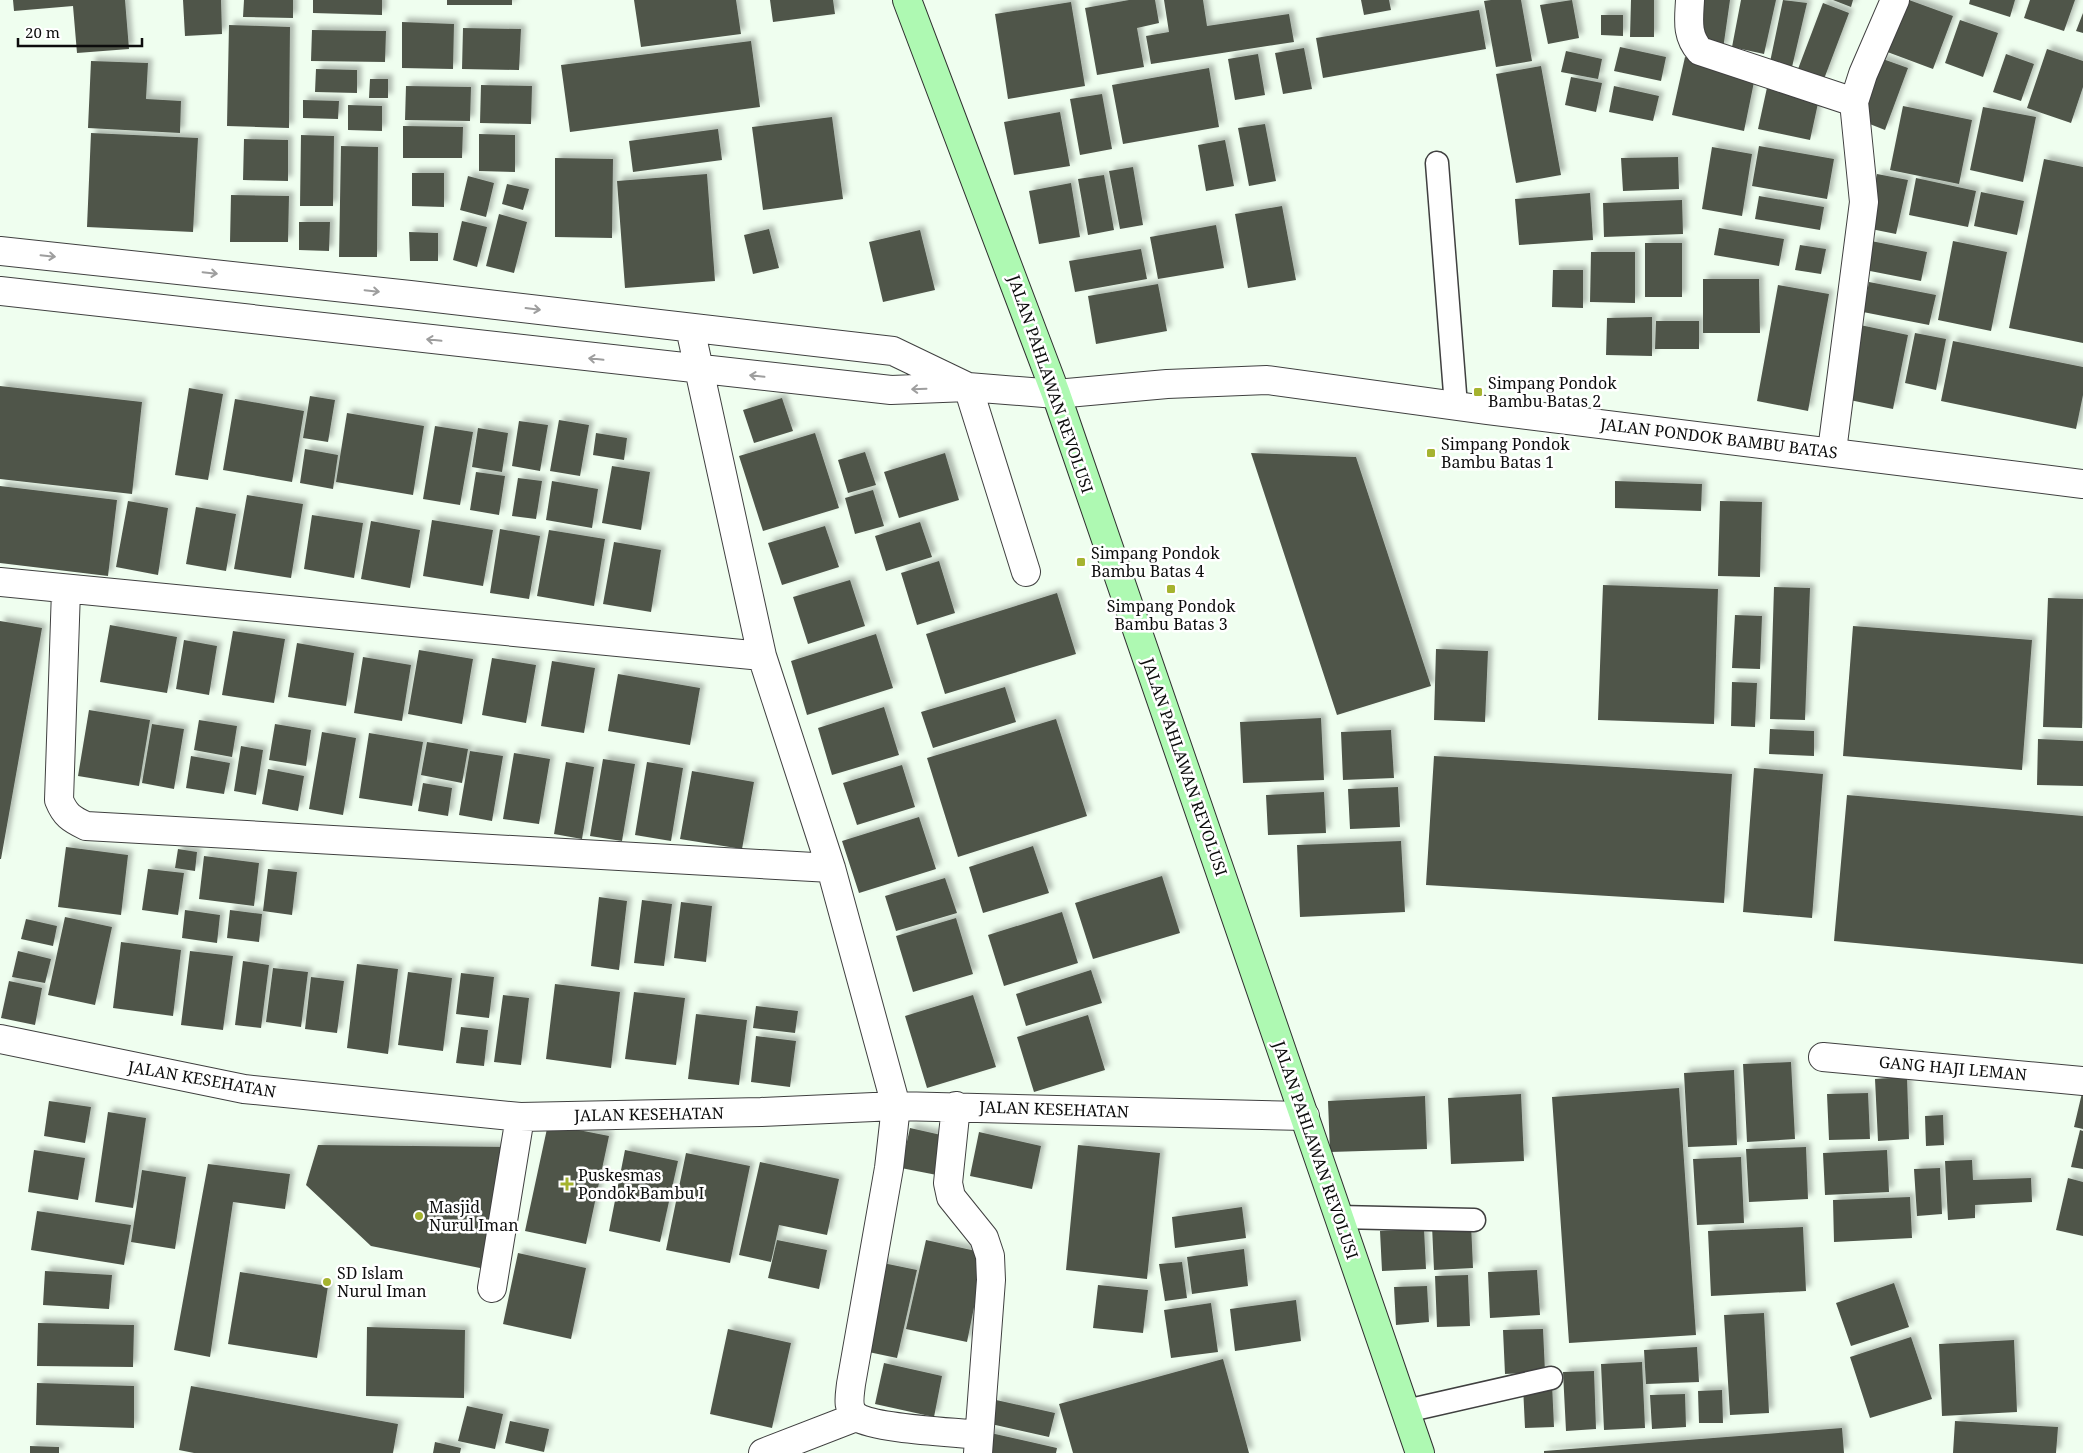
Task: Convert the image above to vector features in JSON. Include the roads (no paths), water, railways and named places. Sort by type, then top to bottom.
[{"type":"main road","name":"JALAN PAHLAWAN REVOLUSI","points":[[907,0],[1056,394],[1420,1453]]},
{"type":"street","points":[[1690,0],[1688,28],[1692,43],[1700,51],[1854,102]]},
{"type":"street","points":[[1832,452],[1864,202],[1854,102],[1863,74],[1895,0]]},
{"type":"street","points":[[0,251],[410,295],[893,351],[968,387],[1026,572]]},
{"type":"street","points":[[0,291],[891,390],[968,387]]},
{"type":"street","points":[[405,337],[410,295]]},
{"type":"street","points":[[690,328],[762,656],[831,868],[896,1106],[889,1168],[851,1384],[849,1402],[856,1417]]},
{"type":"street","name":"JALAN PONDOK BAMBU BATAS","points":[[968,387],[1056,394],[1167,384],[1267,380],[1456,406],[2083,484]]},
{"type":"street","points":[[0,582],[66,590],[762,656]]},
{"type":"street","points":[[66,590],[59,800],[63,811],[70,819],[86,826],[831,868]]},
{"type":"street","name":"JALAN KESEHATAN","points":[[0,1039],[244,1090],[520,1117],[761,1112],[896,1106],[1305,1116]]},
{"type":"street","name":"GANG HAJI LEMAN","points":[[1823,1057],[2083,1081]]},
{"type":"street","points":[[763,1453],[856,1417],[880,1425],[979,1444],[991,1280],[990,1256],[984,1238],[951,1197],[948,1183],[956,1106]]},
{"type":"street","points":[[492,1288],[520,1117]]},
{"type":"lane","points":[[1437,163],[1456,406]]},
{"type":"lane","points":[[1339,1217],[1474,1220]]},
{"type":"lane","points":[[1406,1411],[1551,1378]]},
{"type":"place","name":"Simpang Pondok Bambu Batas 2","points":[[1478,392]]},
{"type":"place","name":"Simpang Pondok Bambu Batas 1","points":[[1431,453]]},
{"type":"place","name":"Simpang Pondok Bambu Batas 4","points":[[1081,562]]},
{"type":"place","name":"Simpang Pondok Bambu Batas 3","points":[[1171,589]]},
{"type":"place","name":"Puskesmas Pondok Bambu I","points":[[567,1184]]},
{"type":"place","name":"Masjid Nurul Iman","points":[[419,1216]]},
{"type":"place","name":"SD Islam Nurul Iman","points":[[327,1282]]}]
